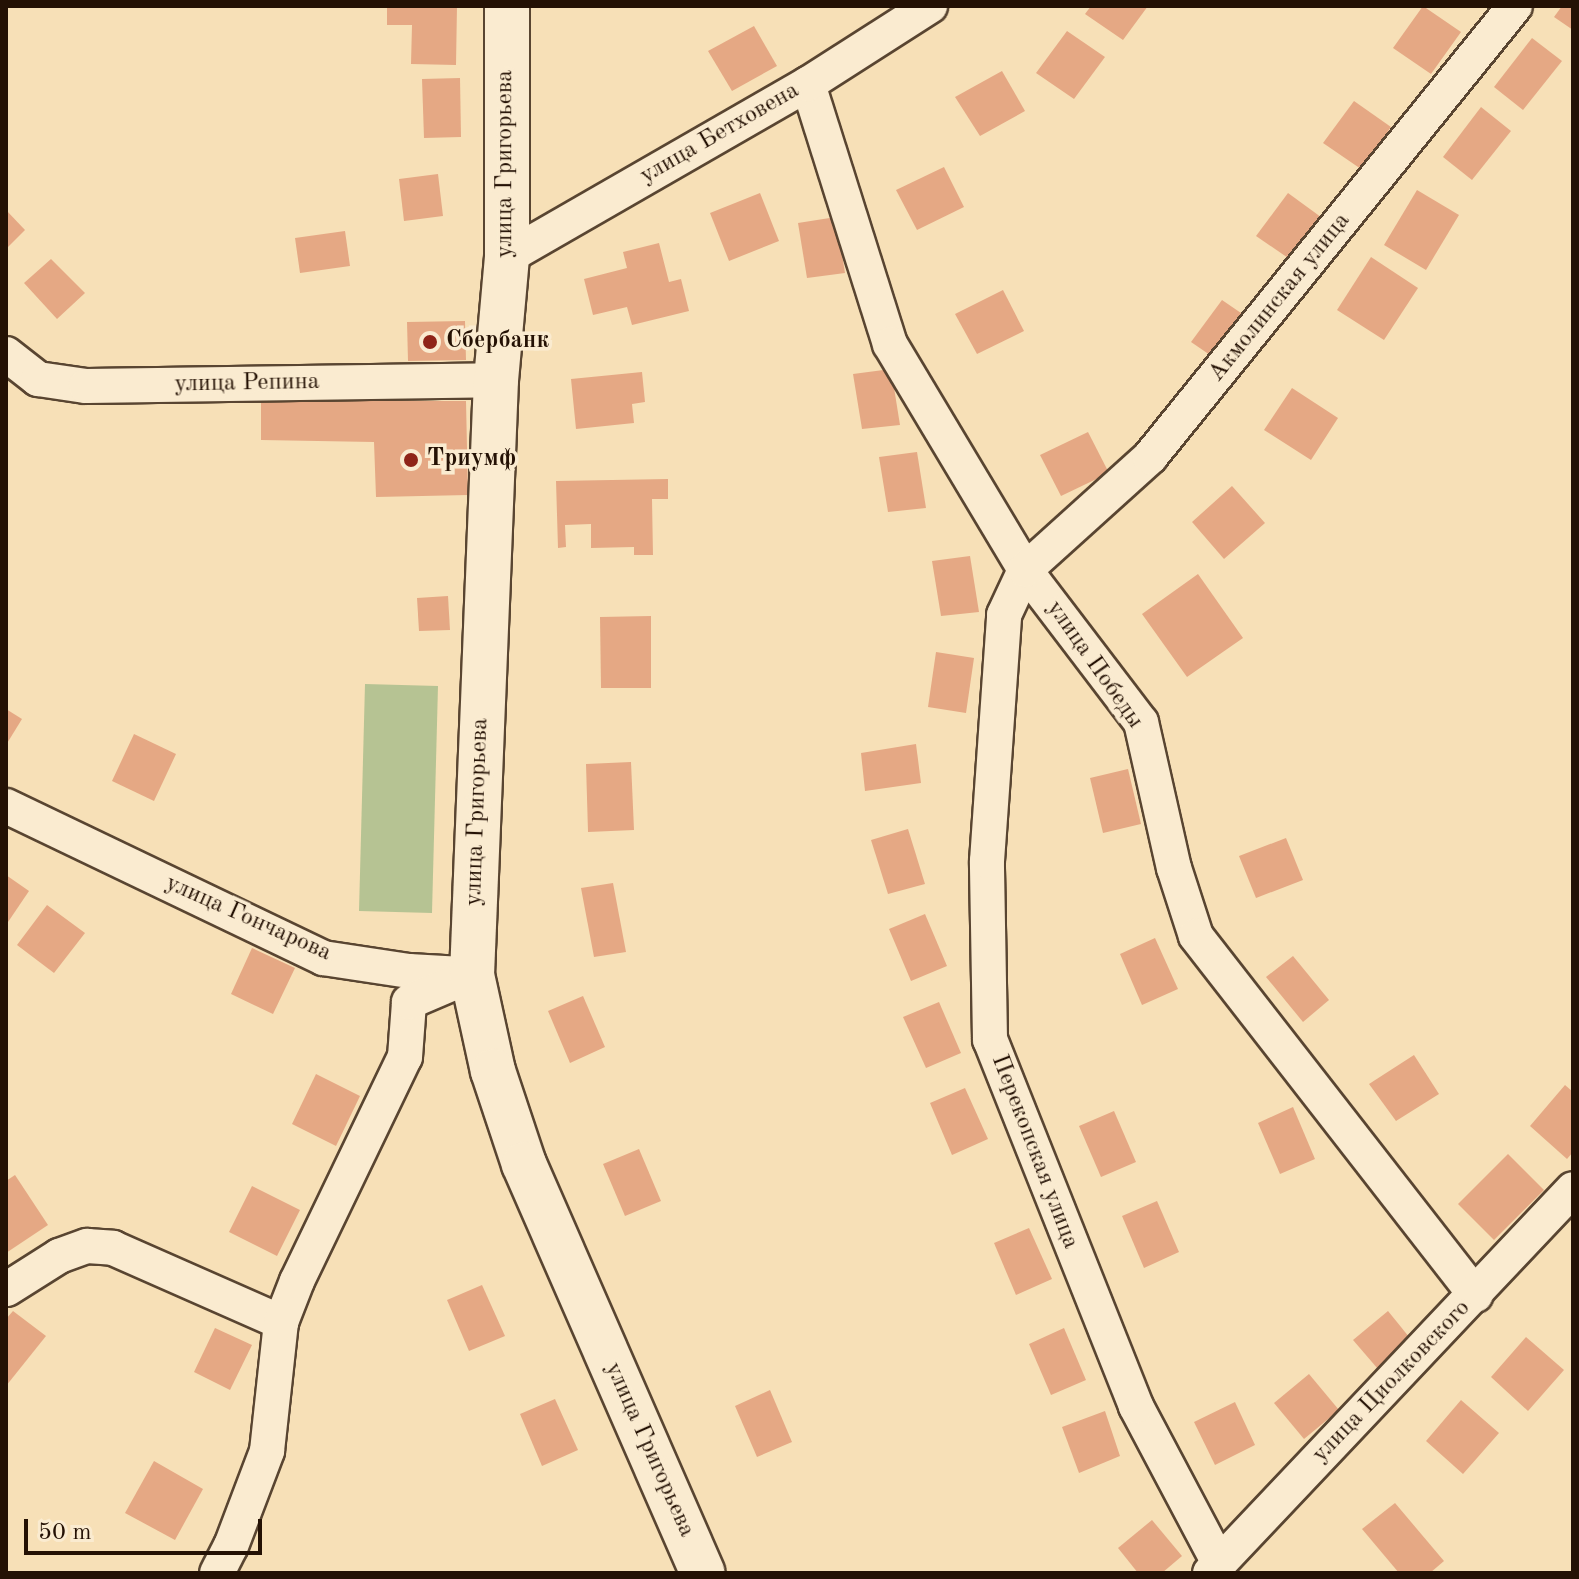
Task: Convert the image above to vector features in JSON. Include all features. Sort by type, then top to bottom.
[{"type":"main road","name":"улица Григорьева","points":[[507,6],[507,257],[496,380],[472,975],[493,1071],[524,1164],[703,1573]]},
{"type":"street","name":"улица Бетховена","points":[[507,257],[808,84],[930,6]]},
{"type":"street","name":"Акмолинская улица","points":[[1025,570],[1150,457],[1515,6]]},
{"type":"street","name":"улица Победы","points":[[808,84],[890,344],[1025,570],[1141,722],[1174,868],[1196,936],[1475,1295]]},
{"type":"street","name":"улица Репина","points":[[6,354],[38,379],[86,386],[496,380]]},
{"type":"street","name":"Перекопская улица","points":[[1025,570],[1004,615],[987,861],[990,1040],[1136,1406],[1215,1568]]},
{"type":"street","name":"улица Гончарова","points":[[6,806],[323,958],[409,971],[472,975]]},
{"type":"street","points":[[217,1573],[231,1546],[267,1451],[281,1322],[297,1281],[405,1057],[409,1002],[472,975]]},
{"type":"street","name":"улица Циолковского","points":[[1215,1568],[1573,1189]]},
{"type":"street","points":[[7,1289],[59,1256],[87,1246],[113,1248],[281,1322]]},
{"type":"green space","points":[[365,684],[438,686],[432,913],[359,911]]},
{"type":"building","points":[[387,6],[457,6],[456,65],[411,64],[412,25],[387,25]]},
{"type":"building","points":[[1091,6],[1148,6],[1123,40],[1085,14]]},
{"type":"building","points":[[1423,6],[1461,32],[1431,74],[1393,48]]},
{"type":"building","points":[[1562,6],[1573,6],[1573,30],[1554,17]]},
{"type":"building","points":[[754,26],[777,66],[732,91],[708,51]]},
{"type":"building","points":[[1067,31],[1105,57],[1074,99],[1036,73]]},
{"type":"building","points":[[1532,38],[1562,61],[1523,110],[1494,87]]},
{"type":"building","points":[[1002,71],[1025,111],[980,136],[955,97]]},
{"type":"building","points":[[460,78],[461,137],[424,138],[422,79]]},
{"type":"building","points":[[1354,101],[1391,127],[1361,169],[1323,143]]},
{"type":"building","points":[[1481,107],[1511,131],[1472,180],[1443,157]]},
{"type":"building","points":[[944,167],[964,207],[917,230],[896,190]]},
{"type":"building","points":[[438,174],[443,216],[404,221],[399,179]]},
{"type":"building","points":[[1417,190],[1459,215],[1426,270],[1384,245]]},
{"type":"building","points":[[760,193],[779,241],[729,261],[710,213]]},
{"type":"building","points":[[1288,193],[1325,220],[1294,262],[1256,236]]},
{"type":"building","points":[[6,210],[25,230],[6,249]]},
{"type":"building","points":[[836,217],[845,273],[807,278],[798,223]]},
{"type":"building","points":[[345,231],[350,266],[300,273],[295,238]]},
{"type":"building","points":[[659,243],[669,282],[681,279],[689,311],[632,325],[627,307],[593,315],[584,279],[627,268],[623,252]]},
{"type":"building","points":[[1371,257],[1418,288],[1384,340],[1337,310]]},
{"type":"building","points":[[51,259],[85,293],[57,319],[24,283]]},
{"type":"building","points":[[1003,290],[1024,331],[977,354],[955,314]]},
{"type":"building","points":[[1222,300],[1260,326],[1229,368],[1191,342]]},
{"type":"building","points":[[465,321],[466,360],[408,361],[407,322]]},
{"type":"building","points":[[891,369],[900,425],[862,429],[853,374]]},
{"type":"building","points":[[642,372],[645,402],[632,404],[634,423],[576,429],[571,379]]},
{"type":"building","points":[[1292,388],[1338,418],[1311,460],[1264,430]]},
{"type":"building","points":[[261,401],[466,401],[468,495],[376,497],[374,442],[261,440]]},
{"type":"building","points":[[1088,432],[1109,473],[1061,496],[1040,455]]},
{"type":"building","points":[[917,452],[926,508],[888,512],[879,457]]},
{"type":"building","points":[[668,479],[668,499],[652,499],[653,555],[634,555],[634,547],[591,548],[591,524],[565,525],[566,547],[558,548],[556,481]]},
{"type":"building","points":[[1232,486],[1265,523],[1224,559],[1192,522]]},
{"type":"building","points":[[970,556],[979,612],[941,616],[932,561]]},
{"type":"building","points":[[1198,574],[1243,638],[1187,677],[1142,614]]},
{"type":"building","points":[[448,596],[450,630],[419,631],[417,598]]},
{"type":"building","points":[[651,616],[651,688],[601,688],[600,617]]},
{"type":"building","points":[[936,652],[974,658],[966,713],[928,707]]},
{"type":"building","points":[[6,709],[22,719],[6,745]]},
{"type":"building","points":[[134,734],[176,754],[154,801],[112,781]]},
{"type":"building","points":[[916,744],[921,783],[865,791],[861,753]]},
{"type":"building","points":[[631,762],[634,830],[588,832],[586,764]]},
{"type":"building","points":[[1128,769],[1141,824],[1103,833],[1090,778]]},
{"type":"building","points":[[908,829],[925,884],[888,894],[871,840]]},
{"type":"building","points":[[1286,838],[1303,880],[1256,898],[1239,856]]},
{"type":"building","points":[[6,875],[29,891],[6,925]]},
{"type":"building","points":[[613,883],[626,952],[594,957],[581,888]]},
{"type":"building","points":[[47,905],[85,933],[54,973],[17,945]]},
{"type":"building","points":[[925,914],[947,966],[911,981],[889,929]]},
{"type":"building","points":[[1155,938],[1178,989],[1142,1005],[1120,954]]},
{"type":"building","points":[[252,948],[295,968],[273,1014],[231,994]]},
{"type":"building","points":[[1293,956],[1329,1000],[1303,1022],[1266,977]]},
{"type":"building","points":[[583,996],[605,1047],[570,1063],[548,1011]]},
{"type":"building","points":[[939,1002],[961,1053],[926,1068],[903,1017]]},
{"type":"building","points":[[1414,1055],[1439,1094],[1396,1121],[1369,1084]]},
{"type":"building","points":[[316,1074],[360,1096],[336,1146],[292,1124]]},
{"type":"building","points":[[1565,1085],[1573,1092],[1573,1152],[1567,1159],[1530,1126]]},
{"type":"building","points":[[965,1088],[988,1139],[952,1155],[930,1103]]},
{"type":"building","points":[[1293,1107],[1315,1159],[1280,1174],[1258,1123]]},
{"type":"building","points":[[1114,1111],[1136,1162],[1101,1177],[1079,1126]]},
{"type":"building","points":[[639,1149],[661,1201],[625,1216],[603,1164]]},
{"type":"building","points":[[1508,1154],[1544,1190],[1494,1240],[1458,1204]]},
{"type":"building","points":[[15,1175],[48,1225],[6,1253],[6,1181]]},
{"type":"building","points":[[252,1186],[300,1210],[277,1256],[229,1232]]},
{"type":"building","points":[[1157,1201],[1179,1252],[1144,1268],[1122,1216]]},
{"type":"building","points":[[1029,1228],[1052,1279],[1016,1295],[994,1243]]},
{"type":"building","points":[[482,1285],[505,1336],[469,1351],[447,1300]]},
{"type":"building","points":[[13,1311],[46,1336],[6,1386],[6,1319]]},
{"type":"building","points":[[1388,1311],[1418,1348],[1384,1376],[1353,1340]]},
{"type":"building","points":[[215,1328],[252,1345],[230,1390],[194,1372]]},
{"type":"building","points":[[1064,1328],[1086,1380],[1051,1395],[1029,1344]]},
{"type":"building","points":[[1526,1337],[1564,1370],[1528,1411],[1491,1377]]},
{"type":"building","points":[[1309,1374],[1339,1410],[1304,1439],[1274,1403]]},
{"type":"building","points":[[770,1390],[792,1442],[757,1457],[735,1406]]},
{"type":"building","points":[[555,1399],[578,1450],[542,1466],[520,1414]]},
{"type":"building","points":[[1461,1400],[1499,1433],[1463,1474],[1426,1441]]},
{"type":"building","points":[[1235,1402],[1255,1445],[1215,1465],[1194,1422]]},
{"type":"building","points":[[1105,1411],[1120,1456],[1079,1473],[1062,1427]]},
{"type":"building","points":[[154,1461],[203,1489],[175,1540],[125,1513]]},
{"type":"building","points":[[1395,1503],[1444,1561],[1430,1573],[1399,1573],[1362,1529]]},
{"type":"building","points":[[1152,1520],[1182,1556],[1162,1573],[1138,1573],[1118,1548]]},
{"type":"place","name":"Сбербанк","points":[[430,342]]},
{"type":"place","name":"Триумф","points":[[411,460]]}]
